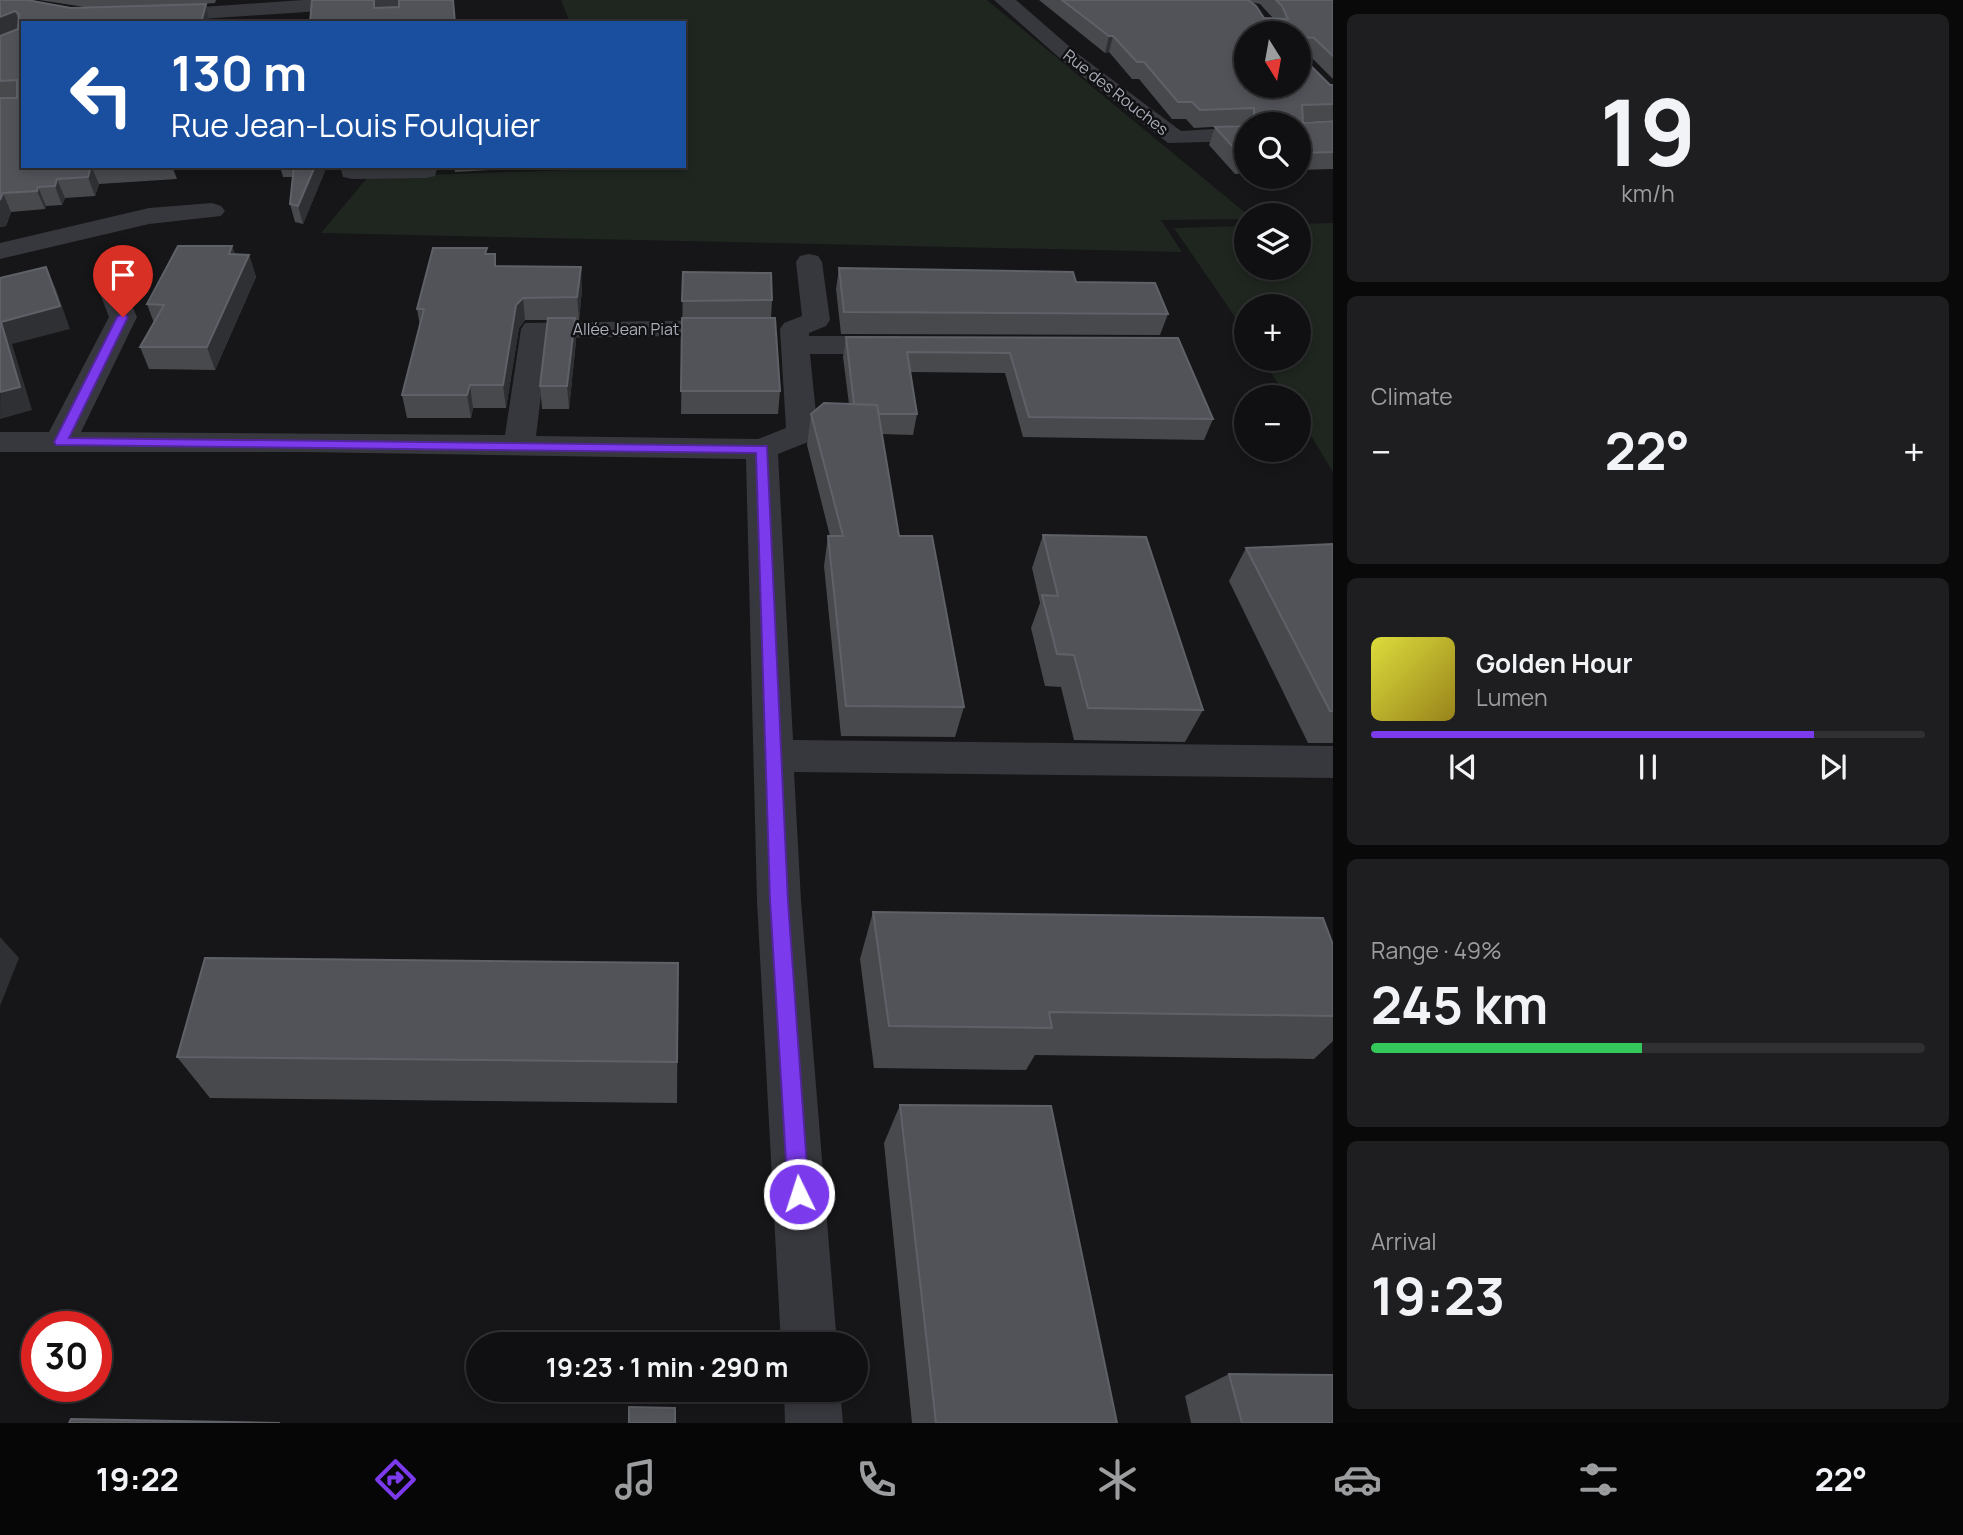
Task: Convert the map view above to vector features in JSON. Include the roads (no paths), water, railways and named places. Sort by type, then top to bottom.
[{"type":"street","points":[[135,17],[389,0],[389,21]]},
{"type":"street","name":"Rue des Rouches","points":[[1004,0],[1071,58],[1175,138],[1234,135]]},
{"type":"street","points":[[352,168],[352,172],[426,171],[426,168]]},
{"type":"street","points":[[0,251],[149,216],[212,211]]},
{"type":"street","points":[[777,333],[816,320],[809,262]]},
{"type":"street","points":[[60,442],[123,317],[107,278]]},
{"type":"street","name":"Allée Jean Piat","points":[[519,446],[535,329],[777,333]]},
{"type":"street","points":[[777,333],[921,345]]},
{"type":"street","points":[[0,442],[762,449],[802,433],[777,333]]},
{"type":"street","points":[[762,449],[776,757],[779,901],[808,1332]]},
{"type":"street","points":[[776,757],[1333,762]]},
{"type":"street","points":[[813,1402],[814,1423]]}]
